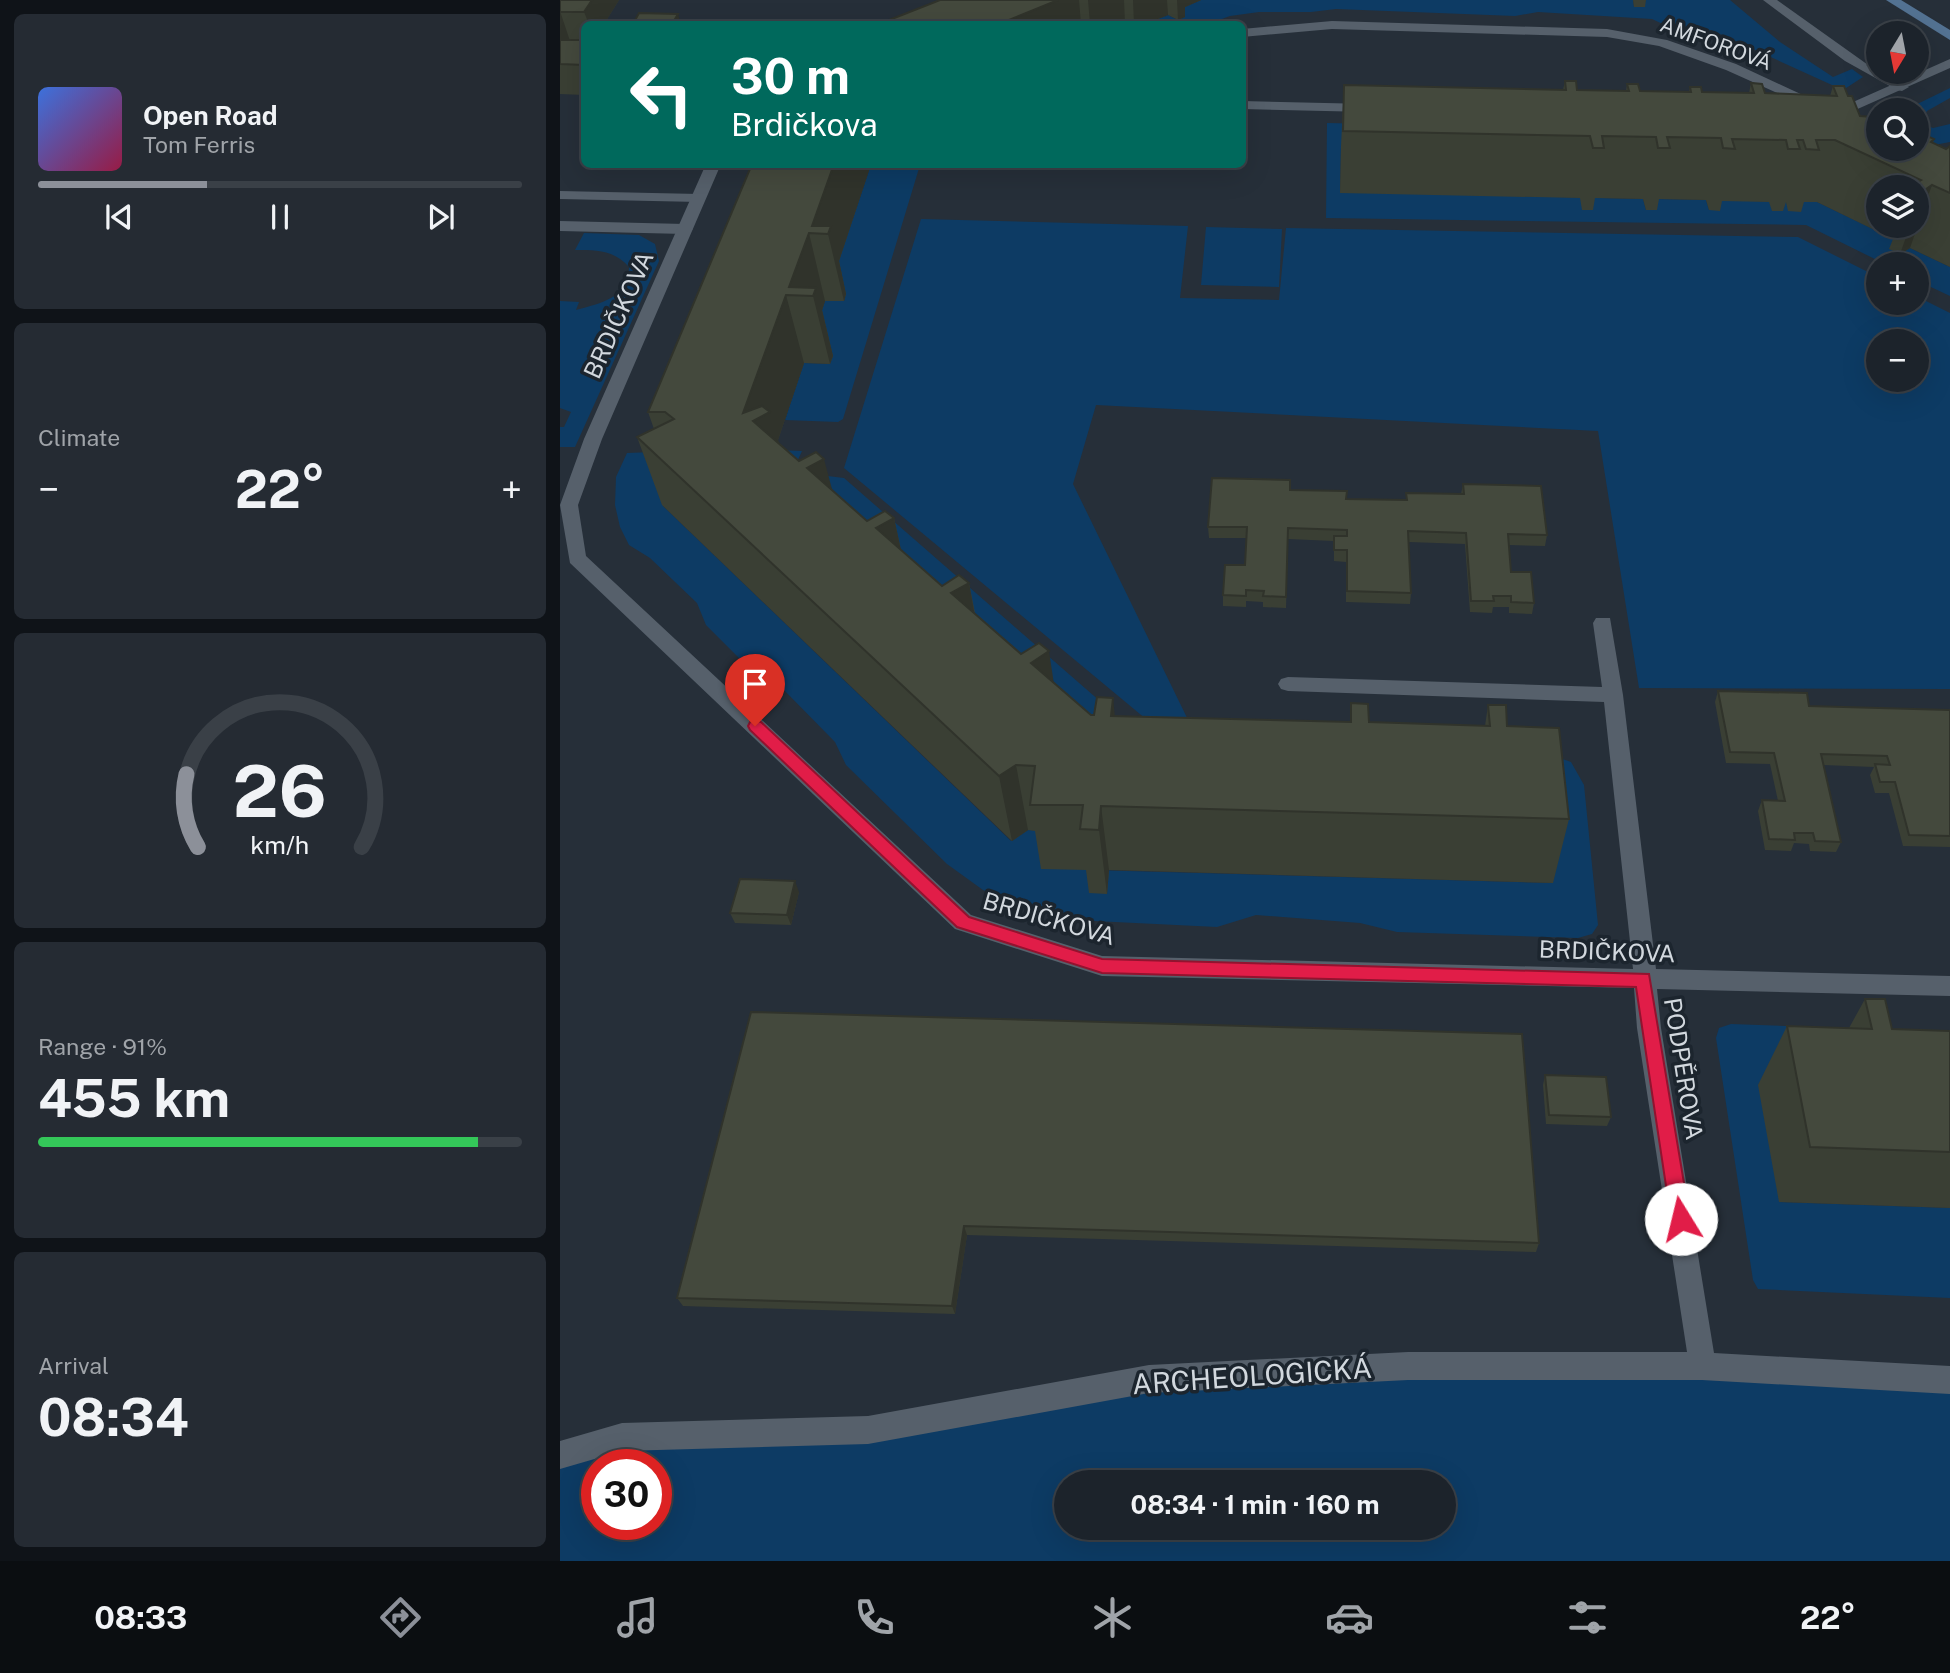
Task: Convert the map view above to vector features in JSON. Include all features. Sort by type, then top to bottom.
[{"type":"street","points":[[1769,0],[1836,50],[1902,87]]},
{"type":"street","points":[[1892,0],[1950,36]]},
{"type":"street","name":"AMFOROVÁ","points":[[1246,33],[1332,25],[1607,33],[1662,43],[1731,67],[1856,126]]},
{"type":"street","name":"AMFOROVÁ","points":[[1795,115],[1835,115],[1950,63]]},
{"type":"street","points":[[1246,105],[1385,108]]},
{"type":"street","name":"BRDIČKOVA","points":[[712,168],[593,439],[569,505],[578,558],[963,922],[1102,966],[1950,986]]},
{"type":"street","points":[[560,195],[699,198]]},
{"type":"street","points":[[560,226],[685,229]]},
{"type":"street","name":"PODPĚROVA","points":[[1603,623],[1641,933],[1643,979],[1702,1367]]},
{"type":"street","points":[[1288,684],[1613,695]]},
{"type":"street","name":"ARCHEOLOGICKÁ","points":[[560,1455],[622,1437],[868,1430],[1149,1379],[1408,1366],[1702,1367],[1950,1380]]},
{"type":"shaded area","points":[[1201,0],[1633,0],[1634,7],[1644,7],[1643,0],[1730,0],[1780,42],[1833,77],[1852,69],[1863,77],[1843,90],[1711,30],[1690,37],[1652,19],[1538,12],[1515,16],[1336,9],[1259,12],[1216,21],[1153,21],[1168,15],[1178,20],[1184,17],[1175,11]]},
{"type":"shaded area","points":[[1950,88],[1950,98],[1929,110],[1929,98]]},
{"type":"shaded area","points":[[1327,123],[1428,125],[1866,181],[1866,184],[1341,147],[1340,192],[1643,199],[1646,210],[1656,210],[1654,199],[1706,200],[1709,210],[1719,210],[1717,200],[1786,202],[1789,211],[1798,202],[1817,202],[1866,226],[1866,238],[1892,238],[1900,242],[1900,252],[1866,252],[1866,255],[1806,225],[1326,218]]},
{"type":"shaded area","points":[[1950,124],[1950,142],[1929,145],[1929,126]]},
{"type":"shaded area","points":[[870,168],[919,168],[843,419],[838,422],[785,420],[804,363],[830,364],[807,355],[825,301],[844,301],[845,294],[828,293]]},
{"type":"shaded area","points":[[921,219],[1188,226],[1180,298],[1279,300],[1286,228],[1798,237],[1866,271],[1866,315],[1929,315],[1929,302],[1950,313],[1950,689],[1639,688],[1598,431],[1096,405],[1073,484],[1193,730],[1540,751],[1571,762],[1584,785],[1598,925],[1592,934],[1578,938],[1397,932],[1360,923],[1256,915],[1217,927],[1074,920],[1030,910],[983,890],[947,864],[846,765],[835,742],[781,687],[754,673],[706,625],[697,603],[650,558],[629,545],[620,527],[615,505],[616,477],[627,453],[682,451],[663,506],[1011,841],[1028,830],[1046,831],[1091,870],[1553,883],[1118,782],[775,450],[802,451],[795,466],[803,473],[844,478],[1109,709],[1127,739],[1170,739],[844,468]]},
{"type":"shaded area","points":[[1206,227],[1282,229],[1279,287],[1201,285]]},
{"type":"shaded area","points":[[584,233],[639,235],[655,244],[659,261],[575,447],[560,447],[560,427],[564,427],[571,412],[560,408],[560,301],[579,302],[576,310],[595,305],[612,298],[624,286],[628,277],[629,267],[617,257],[598,251],[575,250]]},
{"type":"shaded area","points":[[1929,257],[1950,267],[1950,296],[1929,286]]},
{"type":"shaded area","points":[[1731,1024],[1817,1027],[1855,1038],[1779,1202],[1950,1208],[1950,1298],[1758,1289],[1753,1280],[1716,1038],[1719,1028]]},
{"type":"shaded area","points":[[1149,1379],[1950,1380],[1950,1561],[560,1561],[560,1455],[581,1453],[581,1540],[672,1540],[672,1449],[634,1449],[868,1430]]},
{"type":"building","points":[[560,0],[592,0],[584,12],[560,12]]},
{"type":"building","points":[[940,0],[1058,0],[1006,21],[887,21]]},
{"type":"building","points":[[639,13],[678,14],[674,21],[635,21]]},
{"type":"building","points":[[560,40],[581,40],[581,65],[560,64]]},
{"type":"building","points":[[1565,81],[1576,81],[1577,90],[1629,91],[1627,84],[1638,84],[1640,91],[1691,92],[1690,87],[1701,87],[1702,92],[1754,93],[1751,83],[1762,84],[1765,93],[1837,96],[1833,86],[1844,86],[1848,96],[1852,96],[1860,116],[1866,116],[1866,154],[1835,140],[1816,140],[1819,150],[1806,149],[1803,140],[1797,140],[1800,149],[1788,149],[1786,140],[1732,139],[1735,149],[1723,148],[1721,138],[1667,137],[1670,148],[1658,148],[1656,137],[1602,136],[1604,148],[1593,148],[1590,136],[1343,131],[1344,85],[1566,90]]},
{"type":"building","points":[[1929,137],[1934,139],[1931,142],[1946,149],[1950,146],[1950,193],[1932,185],[1929,187],[1929,175],[1910,175],[1880,161],[1929,161]]},
{"type":"building","points":[[750,168],[833,168],[812,226],[831,226],[828,234],[809,233],[789,287],[816,288],[813,296],[786,295],[743,413],[762,406],[770,412],[753,421],[799,461],[816,452],[824,459],[807,468],[867,521],[885,511],[894,518],[876,528],[942,586],[959,575],[969,583],[951,593],[1021,654],[1039,643],[1049,651],[1031,663],[1091,715],[1094,715],[1097,697],[1113,698],[1111,716],[1351,722],[1351,703],[1368,704],[1369,722],[1490,726],[1488,705],[1506,705],[1507,726],[1559,728],[1569,819],[1101,806],[1099,830],[1080,829],[1083,805],[1030,805],[1035,766],[1016,765],[999,776],[637,437],[674,419],[665,412],[648,412]]},
{"type":"building","points":[[1212,478],[1290,480],[1290,490],[1347,491],[1346,499],[1407,500],[1406,493],[1464,494],[1463,484],[1541,486],[1547,535],[1508,534],[1511,572],[1531,572],[1534,603],[1511,602],[1511,596],[1493,596],[1494,601],[1471,601],[1466,533],[1408,531],[1411,593],[1347,591],[1347,550],[1334,550],[1334,536],[1347,536],[1347,530],[1288,528],[1286,597],[1263,596],[1264,591],[1246,590],[1246,596],[1223,595],[1225,565],[1245,565],[1247,527],[1208,527]]},
{"type":"building","points":[[1718,691],[1807,693],[1809,706],[1950,710],[1950,836],[1909,835],[1895,782],[1880,782],[1875,764],[1890,765],[1887,756],[1821,754],[1841,842],[1815,841],[1813,833],[1794,833],[1795,840],[1769,839],[1762,800],[1785,801],[1774,753],[1730,752]]},
{"type":"building","points":[[740,879],[795,881],[787,915],[730,913]]},
{"type":"building","points":[[1865,999],[1885,999],[1892,1029],[1950,1031],[1950,1152],[1810,1147],[1787,1026],[1872,1029]]},
{"type":"building","points":[[751,1012],[1522,1034],[1539,1243],[964,1226],[952,1306],[677,1298]]},
{"type":"building","points":[[1545,1075],[1606,1077],[1611,1117],[1549,1115]]},
{"type":"route","points":[[755,726],[963,922],[1102,966],[1643,979],[1681,1219]]}]
